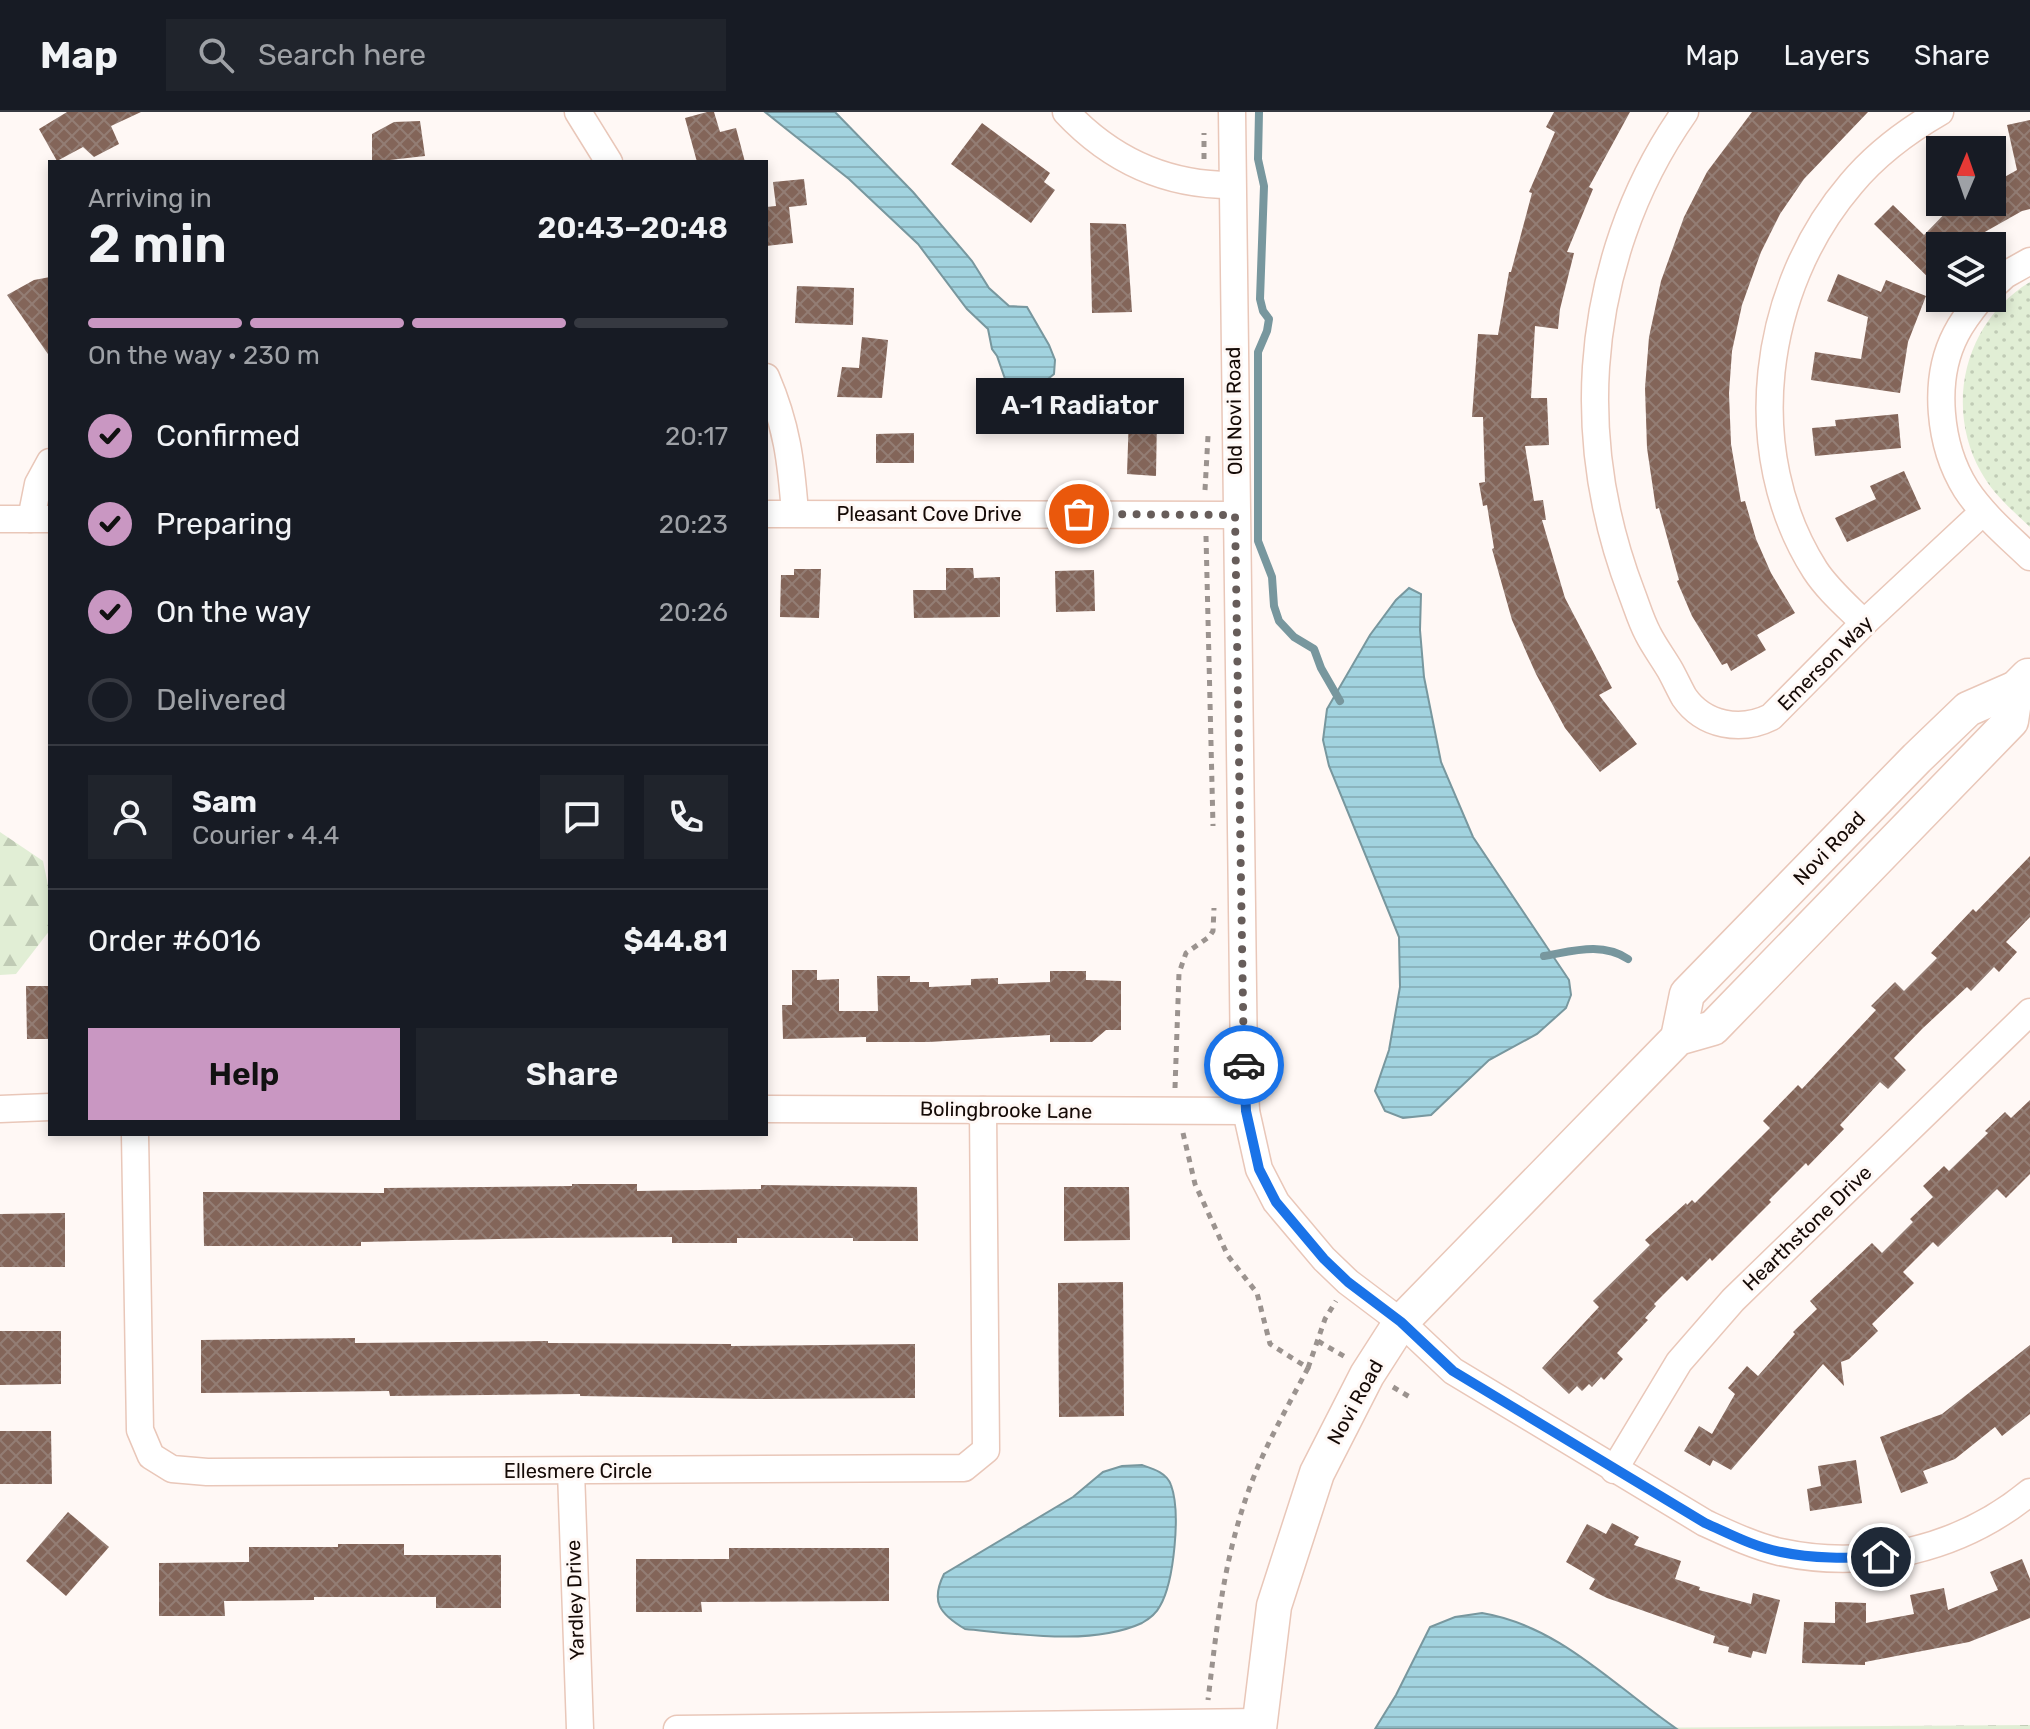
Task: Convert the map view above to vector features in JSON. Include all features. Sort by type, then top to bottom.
[{"type":"main road","name":"Novi Road","points":[[1259,1725],[1274,1606],[1317,1473],[1369,1371],[1401,1322],[1678,1038],[1687,994],[1968,709],[2023,681]]},
{"type":"street","points":[[578,112],[598,159]]},
{"type":"street","points":[[1066,112],[1090,138],[1143,169],[1206,185],[1231,185]]},
{"type":"street","name":"Old Novi Road","points":[[1232,112],[1235,515],[1246,1111],[1259,1169],[1276,1202],[1307,1242],[1348,1282],[1401,1322],[1453,1371],[1614,1470],[1705,1523],[1748,1543],[1780,1552],[1830,1558],[1881,1557],[1931,1547],[1978,1528],[2030,1492]]},
{"type":"street","name":"Emerson Way","points":[[1685,112],[1667,138],[1628,215],[1603,310],[1596,365],[1599,475],[1615,550],[1646,631],[1684,697],[1693,708],[1715,722],[1737,726],[1759,723],[1771,717],[1864,623],[1983,512]]},
{"type":"street","points":[[1864,623],[1817,573],[1793,527],[1772,445],[1772,361],[1790,287],[1804,253],[1836,203],[1887,149],[1940,112]]},
{"type":"street","points":[[2006,274],[2030,261]]},
{"type":"street","points":[[1971,312],[1954,336],[1947,360],[1942,410],[1949,452],[1957,473],[1983,512],[2030,557]]},
{"type":"street","points":[[768,382],[782,415],[791,461],[795,513]]},
{"type":"street","points":[[0,519],[40,519],[38,484],[48,466]]},
{"type":"street","name":"Pleasant Cove Drive","points":[[768,514],[1235,515]]},
{"type":"street","name":"Hearthstone Drive","points":[[1614,1470],[1679,1362],[1733,1300],[2030,1012]]},
{"type":"street","points":[[0,1109],[48,1107]]},
{"type":"street","name":"Bolingbrooke Lane","points":[[768,1109],[1246,1111]]},
{"type":"street","name":"Ellesmere Circle","points":[[135,1136],[140,1430],[151,1456],[172,1469],[207,1472],[964,1468],[986,1450],[983,1110]]},
{"type":"street","name":"Yardley Drive","points":[[571,1471],[580,1729]]},
{"type":"street","points":[[677,1729],[1259,1725]]},
{"type":"path","points":[[1308,1368],[1325,1319]]},
{"type":"green space","points":[[2030,282],[2030,527],[1997,495],[1981,472],[1964,420],[1963,393],[1967,367],[1976,342],[1996,312],[2006,312],[2008,299]]},
{"type":"green space","points":[[0,832],[43,861],[48,885],[48,933],[16,974],[0,975]]},
{"type":"green space","points":[[2030,1725],[2030,1729],[1489,1729]]},
{"type":"water","points":[[765,112],[835,112],[913,192],[972,261],[989,288],[1009,306],[1027,307],[1049,345],[1055,360],[1054,374],[1031,393],[1016,397],[1010,393],[992,349],[988,329],[967,309],[918,244],[849,179]]},
{"type":"water","points":[[1409,588],[1421,594],[1424,677],[1441,762],[1473,837],[1569,980],[1571,995],[1566,1008],[1537,1034],[1489,1060],[1431,1115],[1403,1118],[1385,1111],[1375,1091],[1389,1050],[1400,987],[1399,937],[1329,766],[1323,740],[1327,709],[1370,635]]},
{"type":"water","points":[[1142,1465],[1160,1472],[1169,1481],[1174,1497],[1176,1529],[1165,1595],[1150,1618],[1122,1630],[1101,1634],[1055,1636],[965,1629],[944,1612],[938,1592],[944,1574],[1073,1497],[1103,1472],[1122,1466]]},
{"type":"water","points":[[1482,1613],[1510,1620],[1561,1644],[1677,1729],[1375,1729],[1430,1627],[1455,1617]]},
{"type":"building","points":[[67,112],[141,112],[111,126],[119,144],[94,157],[83,147],[56,160],[39,129]]},
{"type":"building","points":[[714,112],[720,132],[736,128],[744,160],[696,160],[685,118]]},
{"type":"building","points":[[1554,112],[1630,112],[1589,187],[1593,189],[1567,252],[1574,253],[1558,329],[1535,326],[1531,398],[1547,398],[1549,445],[1525,446],[1534,501],[1543,500],[1546,520],[1542,520],[1565,598],[1612,688],[1599,695],[1637,744],[1600,772],[1565,728],[1512,620],[1492,549],[1487,505],[1483,506],[1479,483],[1485,482],[1483,417],[1472,417],[1478,334],[1498,335],[1509,272],[1532,193],[1529,192],[1555,132],[1546,127]]},
{"type":"building","points":[[1752,112],[1868,112],[1804,179],[1780,214],[1761,252],[1742,305],[1732,351],[1729,393],[1731,444],[1741,502],[1745,501],[1756,539],[1771,573],[1795,613],[1757,635],[1766,650],[1731,671],[1727,663],[1722,665],[1692,616],[1677,581],[1659,508],[1656,509],[1647,448],[1645,388],[1649,337],[1661,281],[1684,217],[1707,172]]},
{"type":"building","points":[[2030,120],[2030,209],[1985,232],[1927,232],[1942,216],[2006,216],[2006,176],[2017,170],[2007,125]]},
{"type":"building","points":[[420,121],[425,156],[372,160],[372,134],[394,122]]},
{"type":"building","points":[[982,123],[1050,173],[1044,182],[1055,190],[1031,223],[951,164]]},
{"type":"building","points":[[804,179],[807,205],[789,207],[793,243],[768,246],[768,207],[776,206],[773,182]]},
{"type":"building","points":[[1893,205],[1924,235],[1926,233],[1926,275],[1874,224]]},
{"type":"building","points":[[1090,223],[1126,224],[1132,312],[1092,313]]},
{"type":"building","points":[[1838,274],[1881,292],[1886,280],[1926,296],[1908,342],[1900,393],[1811,380],[1815,352],[1861,359],[1868,317],[1827,301]]},
{"type":"building","points":[[48,277],[48,354],[7,295],[34,280]]},
{"type":"building","points":[[797,286],[854,288],[853,325],[795,323]]},
{"type":"building","points":[[862,337],[888,340],[882,398],[837,397],[842,367],[859,368]]},
{"type":"building","points":[[1898,414],[1901,448],[1815,456],[1812,428],[1836,426],[1835,420]]},
{"type":"building","points":[[1129,415],[1157,417],[1156,476],[1127,474]]},
{"type":"building","points":[[914,433],[914,463],[876,463],[876,434]]},
{"type":"building","points":[[1904,471],[1921,509],[1847,542],[1835,518],[1876,499],[1870,486]]},
{"type":"building","points":[[946,568],[973,568],[974,578],[1000,577],[1000,617],[914,618],[913,590],[946,590]]},
{"type":"building","points":[[794,569],[821,569],[819,618],[780,617],[781,575],[794,575]]},
{"type":"building","points":[[1094,570],[1095,611],[1056,612],[1055,571]]},
{"type":"building","points":[[2030,856],[2030,917],[2006,942],[2017,952],[1999,972],[1994,967],[1971,991],[1967,987],[1922,1029],[1894,1058],[1906,1070],[1888,1089],[1880,1082],[1840,1125],[1844,1129],[1769,1200],[1771,1202],[1712,1261],[1710,1258],[1687,1281],[1682,1276],[1654,1304],[1656,1306],[1645,1318],[1648,1320],[1617,1353],[1623,1359],[1604,1380],[1601,1377],[1592,1387],[1589,1384],[1582,1391],[1577,1386],[1569,1394],[1542,1368],[1599,1307],[1593,1301],[1650,1245],[1645,1240],[1686,1203],[1692,1200],[1695,1203],[1770,1128],[1763,1121],[1798,1085],[1802,1089],[1876,1010],[1871,1006],[1895,982],[1904,991],[1937,958],[1931,953]]},
{"type":"building","points":[[792,970],[817,970],[817,980],[839,979],[839,1011],[878,1011],[877,976],[910,976],[910,982],[929,982],[929,987],[971,985],[971,979],[998,978],[998,984],[1050,982],[1050,971],[1086,971],[1086,980],[1121,981],[1121,1030],[1106,1030],[1092,1042],[1050,1042],[1050,1035],[929,1042],[866,1042],[866,1037],[783,1039],[782,1005],[792,1005]]},
{"type":"building","points":[[26,986],[48,986],[48,1039],[27,1039]]},
{"type":"building","points":[[2030,1100],[2030,1174],[2006,1198],[1997,1189],[1938,1247],[1933,1242],[1903,1272],[1914,1283],[1872,1324],[1878,1331],[1849,1359],[1841,1362],[1844,1386],[1823,1364],[1731,1470],[1713,1460],[1710,1466],[1684,1451],[1699,1426],[1712,1434],[1735,1394],[1728,1388],[1747,1366],[1758,1376],[1795,1334],[1793,1332],[1817,1309],[1810,1301],[1872,1243],[1882,1253],[1913,1222],[1910,1219],[1933,1197],[1923,1186],[1944,1166],[1949,1171],[2005,1112],[2011,1118]]},
{"type":"building","points":[[637,1184],[637,1191],[761,1189],[761,1185],[917,1187],[918,1241],[737,1238],[737,1243],[672,1243],[672,1237],[361,1242],[361,1246],[204,1246],[203,1192],[384,1193],[384,1188]]},
{"type":"building","points":[[1064,1187],[1129,1187],[1130,1240],[1064,1241]]},
{"type":"building","points":[[65,1213],[65,1267],[0,1267],[0,1214]]},
{"type":"building","points":[[1123,1282],[1124,1416],[1059,1417],[1058,1283]]},
{"type":"building","points":[[0,1331],[61,1331],[61,1384],[0,1385]]},
{"type":"building","points":[[355,1338],[355,1343],[915,1344],[915,1398],[760,1399],[580,1394],[390,1396],[389,1391],[201,1393],[201,1340]]},
{"type":"building","points":[[2030,1345],[2030,1414],[2002,1436],[1995,1427],[1955,1459],[1923,1471],[1928,1483],[1901,1493],[1880,1437],[1942,1414]]},
{"type":"building","points":[[0,1431],[51,1431],[52,1484],[0,1484]]},
{"type":"building","points":[[1856,1460],[1862,1503],[1810,1511],[1807,1489],[1821,1486],[1818,1466]]},
{"type":"building","points":[[68,1512],[109,1547],[66,1596],[26,1561]]},
{"type":"building","points":[[1612,1523],[1639,1537],[1634,1545],[1681,1561],[1675,1579],[1700,1587],[1699,1590],[1751,1604],[1753,1593],[1780,1600],[1766,1654],[1753,1651],[1751,1658],[1728,1652],[1729,1647],[1713,1643],[1715,1636],[1589,1589],[1595,1579],[1566,1562],[1587,1524],[1606,1534]]},
{"type":"building","points":[[338,1544],[404,1544],[404,1555],[501,1555],[501,1608],[436,1608],[436,1597],[314,1597],[314,1600],[224,1601],[225,1616],[159,1616],[159,1563],[249,1562],[249,1547],[338,1547]]},
{"type":"building","points":[[729,1548],[889,1548],[889,1601],[701,1602],[702,1612],[636,1612],[636,1559],[729,1559]]},
{"type":"building","points":[[2022,1559],[2030,1579],[2030,1618],[1969,1642],[1865,1662],[1865,1665],[1802,1663],[1804,1622],[1835,1623],[1835,1602],[1866,1603],[1866,1623],[1914,1614],[1910,1595],[1944,1588],[1948,1610],[1998,1590],[1990,1572]]},
{"type":"waterway","points":[[1259,112],[1258,159],[1264,186],[1260,299],[1269,319],[1258,352],[1258,541],[1272,577],[1274,606],[1279,621],[1294,637],[1314,649],[1340,701]]},
{"type":"waterway","points":[[1544,956],[1598,949],[1628,959]]},
{"type":"way so far","points":[[1079,514],[1235,515],[1244,1065]]},
{"type":"place","name":"A-1 Radiator","points":[[1079,514]]},
{"type":"route","points":[[1244,1065],[1246,1111],[1255,1156],[1276,1202],[1307,1242],[1348,1282],[1401,1322],[1453,1371],[1614,1470],[1705,1523],[1748,1543],[1780,1552],[1830,1558],[1881,1557]]}]
